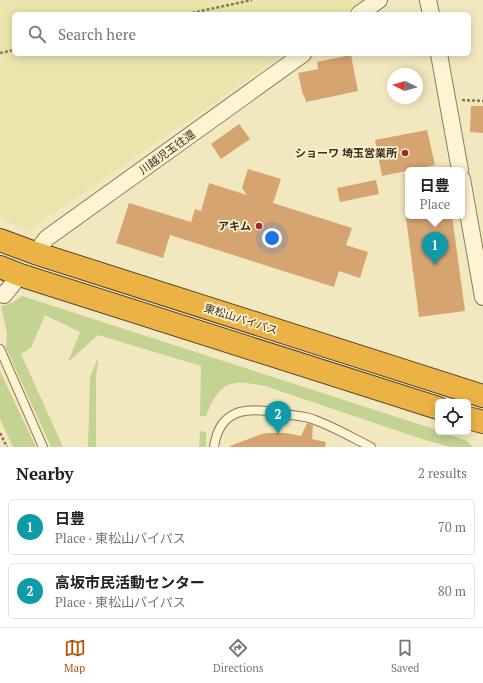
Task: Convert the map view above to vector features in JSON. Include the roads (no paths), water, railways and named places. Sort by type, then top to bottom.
[{"type":"highway","name":"東松山バイパス","points":[[0,240],[35,253],[483,396]]},
{"type":"highway","points":[[11,275],[435,407]]},
{"type":"highway","points":[[471,419],[483,422]]},
{"type":"street","points":[[362,12],[378,0]]},
{"type":"street","points":[[428,0],[431,12]]},
{"type":"street","name":"川越児玉往還","points":[[35,253],[47,238],[300,56]]},
{"type":"street","points":[[439,56],[459,167]]},
{"type":"street","points":[[465,196],[483,297]]},
{"type":"street","points":[[0,294],[4,295],[11,275]]},
{"type":"lane","points":[[0,349],[44,447]]},
{"type":"lane","points":[[214,447],[216,437],[221,426],[229,416],[246,410],[256,409],[315,420],[371,447]]},
{"type":"place","name":"ショーワ 埼玉営業所","points":[[405,153]]},
{"type":"place","name":"アキム","points":[[259,226]]},
{"type":"place","name":"日豊","points":[[435,265]]},
{"type":"place","name":"高坂市民活動センター","points":[[278,434]]}]
